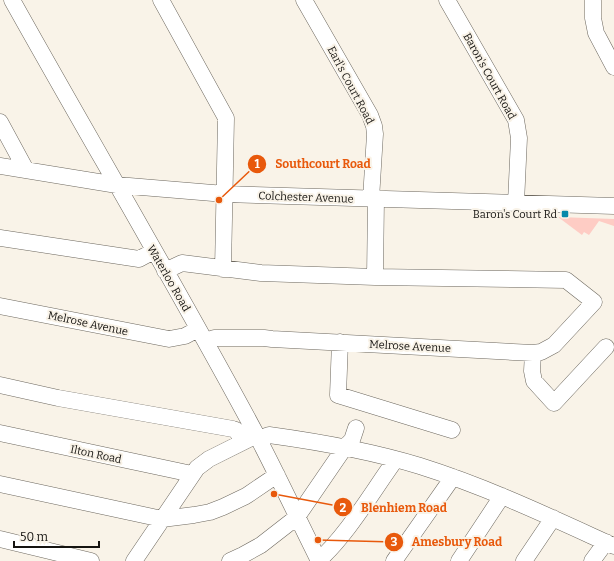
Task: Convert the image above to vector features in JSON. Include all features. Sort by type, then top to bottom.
[{"type":"street","name":"Waterloo Road","points":[[12,0],[201,335],[253,439],[276,475],[318,561]]},
{"type":"street","points":[[161,0],[226,118],[223,269]]},
{"type":"street","name":"Earl's Court Road","points":[[304,0],[370,115],[374,126],[375,277]]},
{"type":"street","name":"Baron's Court Road","points":[[448,0],[516,120],[519,138],[516,203]]},
{"type":"street","points":[[595,0],[593,18],[596,33],[614,67]]},
{"type":"street","points":[[0,122],[26,170]]},
{"type":"street","name":"Colchester Avenue","points":[[0,166],[117,185],[225,194],[614,206]]},
{"type":"street","points":[[0,238],[139,259],[154,251]]},
{"type":"street","points":[[165,271],[182,263],[261,273],[375,277]]},
{"type":"street","name":"Melrose Avenue","points":[[0,306],[169,339],[201,335],[214,338],[242,337],[533,353],[541,352],[554,345],[594,302],[566,280],[375,277]]},
{"type":"street","points":[[340,342],[338,395],[452,430]]},
{"type":"street","points":[[533,353],[532,371],[534,381],[554,403],[606,347]]},
{"type":"street","points":[[0,386],[233,429],[253,439]]},
{"type":"street","points":[[230,561],[261,545],[297,517],[345,447],[352,440],[356,428]]},
{"type":"street","name":"Ilton Road","points":[[0,433],[192,474]]},
{"type":"street","points":[[134,561],[192,474],[202,463],[253,439],[269,435],[345,447],[396,459],[453,477],[502,496],[610,544],[592,561]]},
{"type":"street","points":[[318,561],[329,551],[396,459]]},
{"type":"street","points":[[0,484],[162,519],[210,512],[223,507],[246,496],[276,475]]},
{"type":"street","points":[[394,561],[453,477]]},
{"type":"street","points":[[459,561],[502,496]]},
{"type":"street","points":[[524,561],[553,518]]},
{"type":"street","points":[[0,539],[91,561]]},
{"type":"shaded area","points":[[558,217],[614,219],[614,226],[599,221],[589,235],[584,232],[582,235]]},
{"type":"place","name":"Southcourt Road","points":[[219,200]]},
{"type":"place","name":"Baron's Court Rd","points":[[565,214]]},
{"type":"place","name":"Blenhiem Road","points":[[274,494]]},
{"type":"place","name":"Amesbury Road","points":[[318,540]]}]
